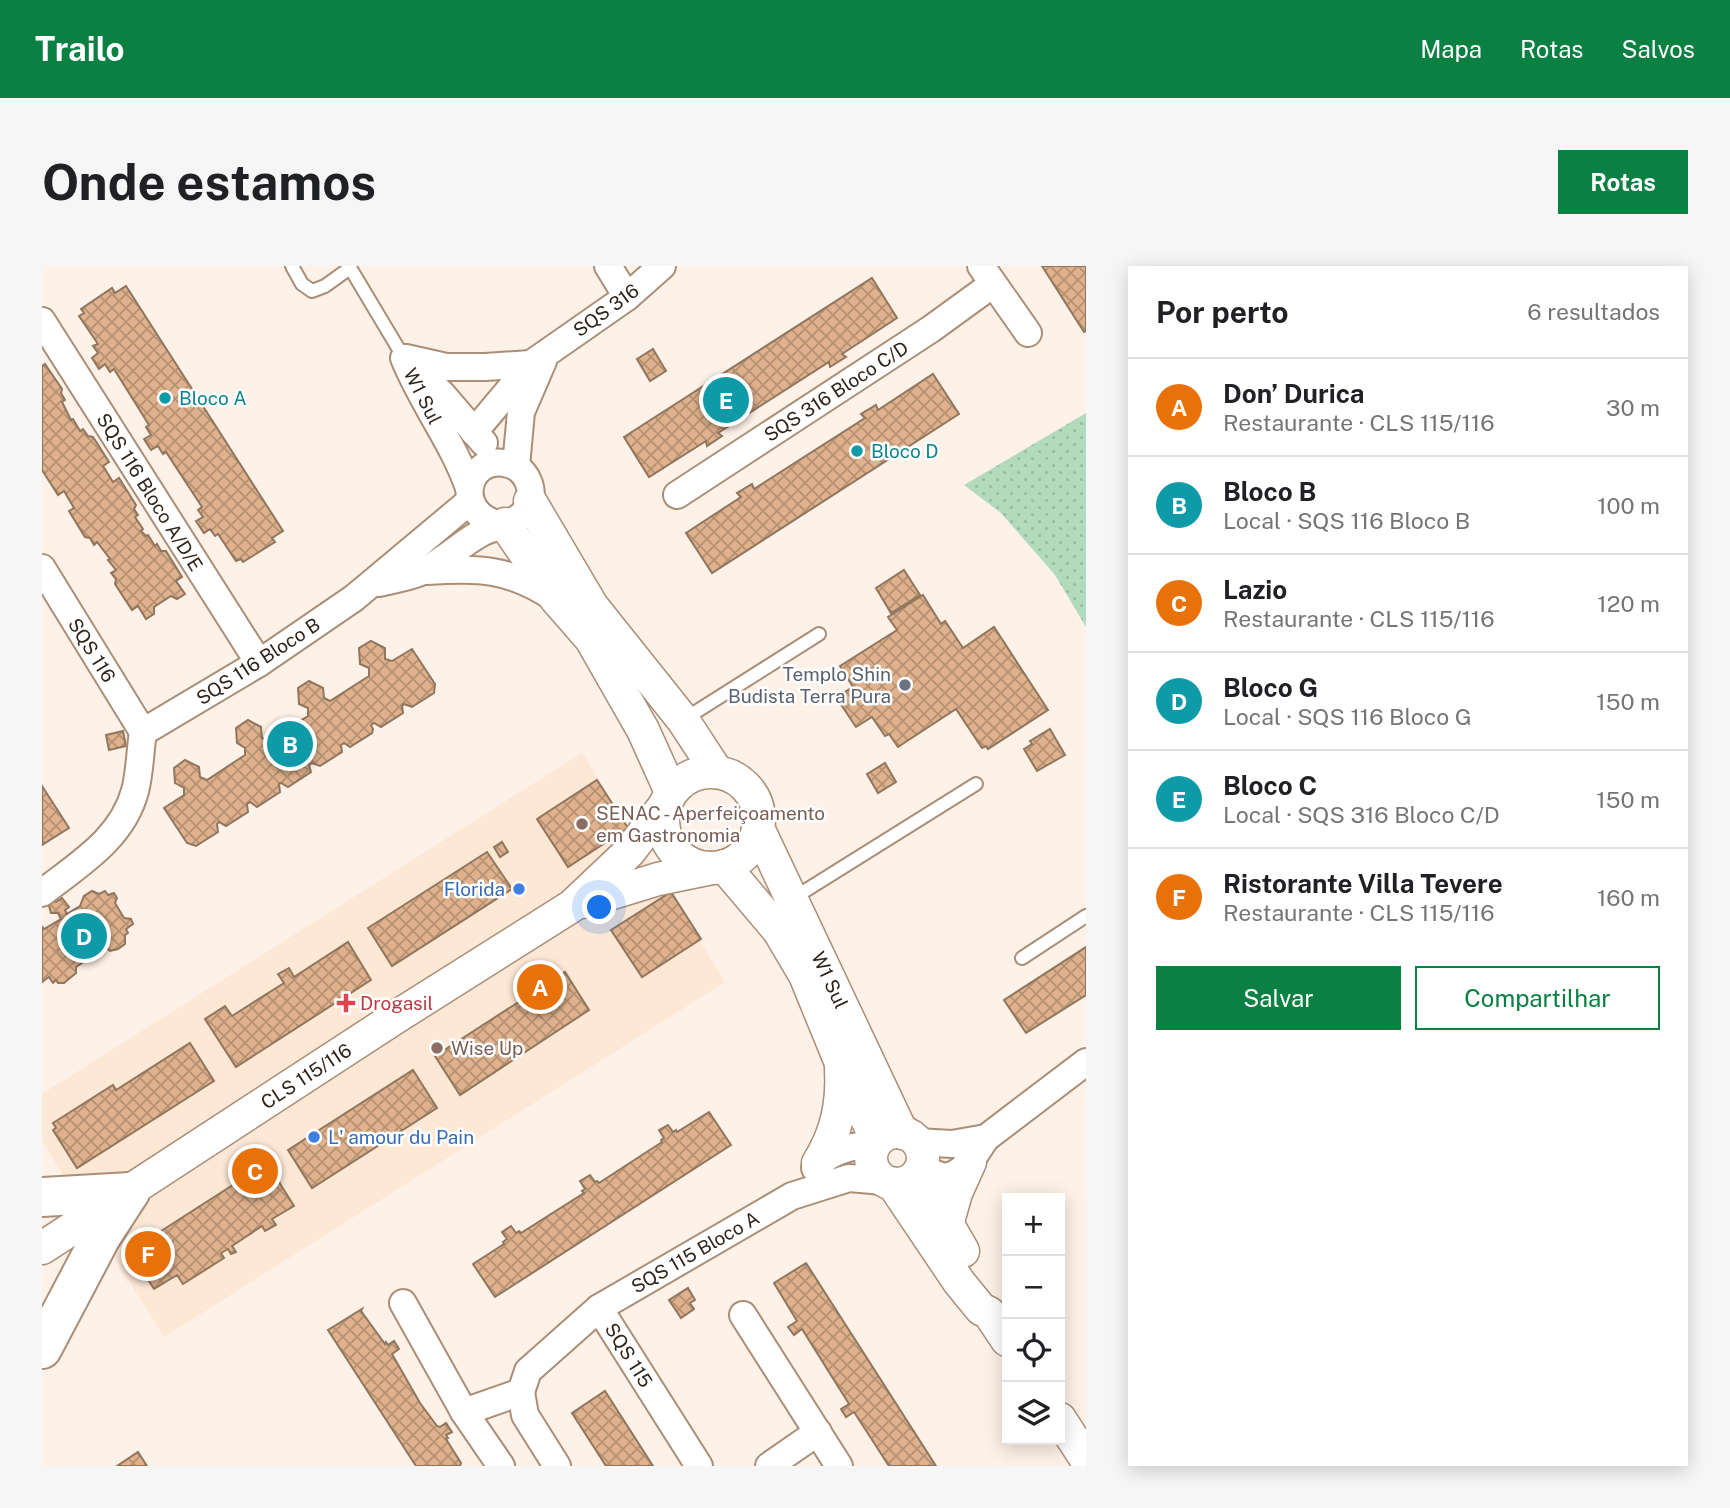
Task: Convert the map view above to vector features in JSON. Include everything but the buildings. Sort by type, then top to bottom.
[{"type":"main road","points":[[42,1197],[130,1192]]},
{"type":"main road","points":[[42,1349],[94,1248],[130,1192]]},
{"type":"street","points":[[608,266],[627,298]]},
{"type":"street","name":"SQS 316","points":[[474,432],[540,358],[627,298],[662,266]]},
{"type":"street","points":[[987,275],[1028,333]]},
{"type":"street","name":"SQS 316 Bloco C/D","points":[[677,495],[931,329],[987,275]]},
{"type":"street","name":"SQS 116 Bloco A/D/E","points":[[42,321],[259,663]]},
{"type":"street","name":"SQS 316","points":[[404,358],[446,367],[485,368],[540,358]]},
{"type":"street","name":"W1 Sul","points":[[404,358],[442,394],[474,432],[509,464]]},
{"type":"street","name":"W1 Sul","points":[[404,358],[414,383],[462,468],[470,495]]},
{"type":"street","points":[[509,464],[521,412],[540,358]]},
{"type":"street","points":[[509,464],[526,475],[531,488],[530,501],[517,520],[503,524],[487,522],[476,513],[470,495],[476,474],[487,465],[509,464]]},
{"type":"street","name":"SQS 116 Bloco B","points":[[143,732],[259,663],[371,586],[470,495]]},
{"type":"street","points":[[530,501],[592,606],[683,720],[717,772]]},
{"type":"street","points":[[503,524],[556,599],[591,639],[620,686],[643,730],[668,799]]},
{"type":"street","name":"SQS 116 Bloco B","points":[[425,571],[480,533],[503,524]]},
{"type":"street","name":"SQS 116","points":[[42,568],[143,732]]},
{"type":"street","name":"SQS 116 Bloco B","points":[[371,586],[425,571],[493,570],[527,583],[556,599]]},
{"type":"street","points":[[42,893],[105,844],[124,818],[135,790],[143,732]]},
{"type":"street","points":[[717,772],[735,778],[750,791],[758,808],[758,828],[752,845],[740,858],[718,867],[694,865],[679,856],[668,841],[663,823],[668,799],[680,782],[691,775],[717,772]]},
{"type":"street","name":"CLS 115/116","points":[[42,1248],[393,1019],[572,906],[629,852],[668,799]]},
{"type":"street","name":"W1 Sul","points":[[758,828],[792,899],[898,1158],[959,1282],[981,1308],[989,1313],[1002,1332]]},
{"type":"street","name":"W1 Sul","points":[[718,867],[779,931],[805,975],[841,1063],[898,1158],[947,1225],[975,1272],[988,1301],[989,1313]]},
{"type":"street","name":"CLS 115/116","points":[[572,906],[658,878],[718,867]]},
{"type":"street","points":[[947,1225],[956,1193],[978,1150],[1086,1062]]},
{"type":"street","points":[[818,1163],[836,1128],[842,1090],[841,1063]]},
{"type":"street","points":[[898,1158],[952,1144],[978,1150]]},
{"type":"street","name":"SQS 115 Bloco A","points":[[792,1196],[818,1163],[850,1147],[898,1158]]},
{"type":"street","name":"SQS 115 Bloco A","points":[[599,1308],[792,1196],[849,1178],[898,1158]]},
{"type":"street","points":[[402,1303],[464,1412],[500,1466]]},
{"type":"street","name":"SQS 115","points":[[521,1392],[528,1371],[599,1308],[699,1466]]},
{"type":"street","points":[[743,1315],[839,1466]]},
{"type":"street","points":[[464,1412],[521,1392],[525,1415],[557,1466]]},
{"type":"street","points":[[1065,1427],[1086,1459]]},
{"type":"street","points":[[769,1466],[818,1432]]},
{"type":"lane","points":[[292,266],[302,284],[312,291],[325,286],[350,267],[404,358]]},
{"type":"lane","points":[[683,720],[819,634]]},
{"type":"lane","points":[[792,899],[975,784]]},
{"type":"lane","points":[[1022,958],[1086,916]]},
{"type":"shaded area","points":[[582,753],[725,982],[164,1337],[42,1141],[42,1094]]},
{"type":"green space","points":[[1086,413],[1086,627],[1055,575],[1001,513],[964,485]]},
{"type":"place","name":"Bloco A","points":[[165,398]]},
{"type":"place","name":"Bloco C","points":[[726,400]]},
{"type":"place","name":"Bloco D","points":[[857,451]]},
{"type":"place","name":"Templo Shin Budista Terra Pura","points":[[905,685]]},
{"type":"place","name":"Bloco B","points":[[290,744]]},
{"type":"place","name":"SENAC - Aperfeiçoamento em Gastronomia","points":[[582,824]]},
{"type":"place","name":"Florida","points":[[519,889]]},
{"type":"place","name":"Bloco G","points":[[84,936]]},
{"type":"place","name":"Don’ Durica","points":[[540,987]]},
{"type":"place","name":"Drogasil","points":[[346,1003]]},
{"type":"place","name":"Wise Up","points":[[437,1048]]},
{"type":"place","name":"L' amour du Pain","points":[[314,1137]]},
{"type":"place","name":"Lazio","points":[[255,1171]]},
{"type":"place","name":"Ristorante Villa Tevere","points":[[148,1254]]}]
